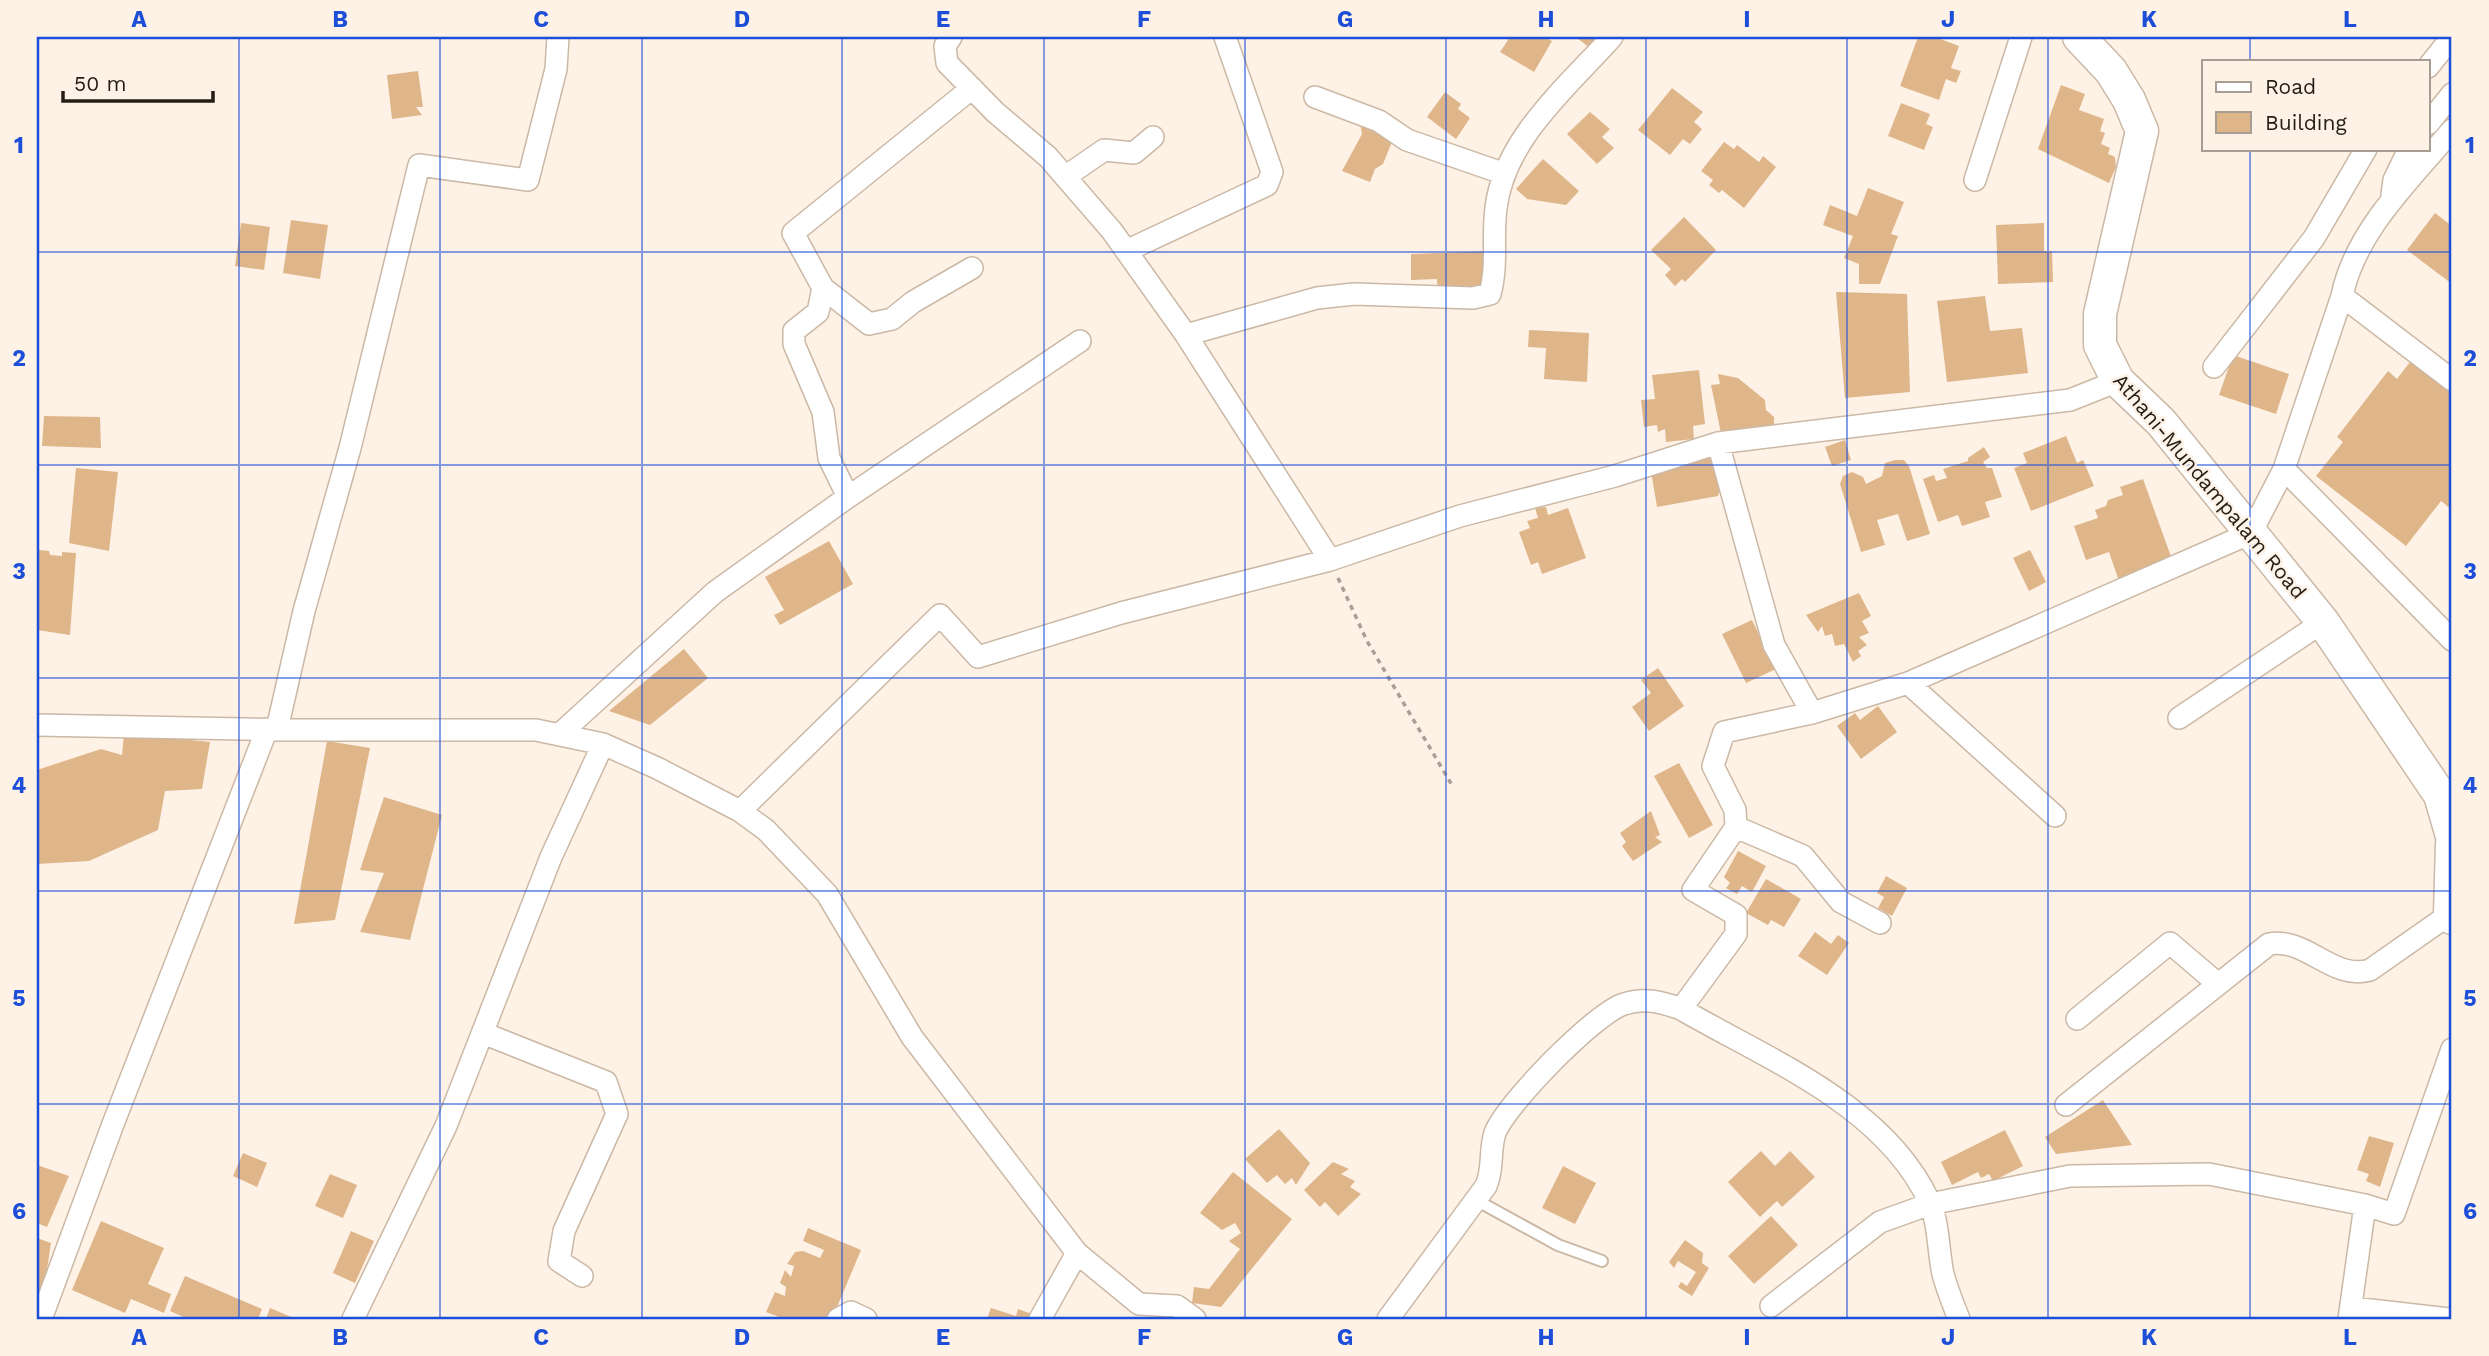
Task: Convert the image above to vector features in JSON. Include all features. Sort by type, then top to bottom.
[{"type":"street","points":[[38,1319],[113,1124],[272,729],[350,449],[419,165],[528,180],[556,69],[558,37]]},
{"type":"street","points":[[951,37],[945,46],[947,63],[1048,157],[1126,251],[1186,335],[1330,560]]},
{"type":"street","points":[[1126,251],[1267,185],[1272,172],[1225,37]]},
{"type":"street","points":[[1186,335],[1317,298],[1354,294],[1473,298],[1490,294],[1495,274],[1496,207],[1505,174],[1535,122],[1612,37]]},
{"type":"street","points":[[1975,180],[2021,37]]},
{"type":"street","name":"Athani-Mundampalam Road","points":[[2080,37],[2111,71],[2129,100],[2142,131],[2100,314],[2099,345],[2119,381],[2161,422],[2323,622],[2440,795],[2452,835]]},
{"type":"street","points":[[2430,64],[2452,37]]},
{"type":"street","points":[[972,88],[793,233],[823,288],[869,324],[892,319],[913,302],[972,268]]},
{"type":"street","points":[[2430,122],[2452,94]]},
{"type":"street","points":[[1315,97],[1379,121],[1407,140],[1505,174]]},
{"type":"street","points":[[1681,1009],[1736,934],[1736,915],[1693,890],[1736,827],[1735,810],[1713,766],[1724,732],[1812,713],[1908,683],[2251,533],[2284,469],[2342,296],[2347,272],[2391,202],[2452,131]]},
{"type":"street","points":[[1065,177],[1104,150],[1135,153],[1153,137]]},
{"type":"street","points":[[2214,367],[2314,237],[2365,150]]},
{"type":"street","points":[[2391,202],[2394,180],[2409,150]]},
{"type":"street","points":[[823,288],[818,312],[794,331],[794,344],[823,412],[829,458],[848,497]]},
{"type":"street","points":[[2342,296],[2452,380]]},
{"type":"street","points":[[561,733],[707,598],[848,497],[1080,341]]},
{"type":"street","points":[[740,811],[940,615],[978,657],[1133,610],[1330,560],[1460,516],[1615,476],[1718,443],[2070,400],[2119,381]]},
{"type":"street","points":[[1718,443],[1774,645],[1812,713]]},
{"type":"street","points":[[2284,469],[2452,640]]},
{"type":"street","points":[[2179,718],[2323,622]]},
{"type":"street","points":[[1908,683],[2055,816]]},
{"type":"street","points":[[37,725],[536,730],[561,733],[603,744],[740,811],[766,830],[827,894],[912,1037],[1077,1253],[1139,1304],[1177,1306],[1195,1319]]},
{"type":"street","points":[[352,1319],[446,1126],[551,858],[603,744]]},
{"type":"street","points":[[1736,827],[1803,856],[1841,902],[1880,923]]},
{"type":"street","points":[[2066,1105],[2269,944],[2282,942],[2343,971],[2356,974],[2370,970],[2451,916],[2452,843]]},
{"type":"street","points":[[2077,1019],[2170,943],[2218,984]]},
{"type":"street","points":[[1388,1319],[1476,1200],[1492,1173],[1495,1134],[1505,1116],[1539,1075],[1611,1009],[1642,1000],[1681,1009],[1857,1112],[1882,1134],[1915,1175],[1930,1204],[1944,1275],[1959,1319]]},
{"type":"street","points":[[483,1033],[606,1082],[617,1114],[565,1231],[559,1261],[582,1276]]},
{"type":"street","points":[[1771,1306],[1880,1222],[1930,1204],[2070,1176],[2209,1174],[2365,1205],[2394,1214],[2452,1049]]},
{"type":"street","points":[[2365,1205],[2351,1314],[2449,1319]]},
{"type":"street","points":[[1040,1319],[1077,1253]]},
{"type":"street","points":[[838,1319],[851,1312],[866,1319]]},
{"type":"lane","points":[[1476,1200],[1558,1245],[1602,1261]]},
{"type":"path","points":[[1330,560],[1367,640],[1453,787]]},
{"type":"building","points":[[1510,37],[1544,37],[1552,41],[1534,72],[1500,52]]},
{"type":"building","points":[[1576,37],[1601,37],[1591,49]]},
{"type":"building","points":[[1918,37],[1935,37],[1959,46],[1951,68],[1961,71],[1956,83],[1946,79],[1939,100],[1900,86]]},
{"type":"building","points":[[418,71],[423,107],[416,107],[422,115],[392,119],[387,75]]},
{"type":"building","points":[[2061,85],[2085,94],[2079,110],[2104,119],[2100,131],[2105,133],[2101,144],[2110,148],[2108,154],[2115,157],[2116,167],[2109,183],[2038,149]]},
{"type":"building","points":[[1672,88],[1703,112],[1694,122],[1702,129],[1690,144],[1683,139],[1670,155],[1638,130]]},
{"type":"building","points":[[1445,92],[1461,104],[1458,109],[1470,118],[1456,139],[1427,117]]},
{"type":"building","points":[[1901,103],[1930,114],[1926,124],[1933,127],[1924,150],[1888,136]]},
{"type":"building","points":[[1590,112],[1610,129],[1602,137],[1614,148],[1597,164],[1567,134]]},
{"type":"building","points":[[1360,123],[1395,134],[1383,164],[1375,169],[1370,182],[1342,171],[1362,134]]},
{"type":"building","points":[[1724,142],[1734,149],[1737,145],[1759,162],[1763,156],[1776,167],[1744,208],[1722,190],[1719,193],[1709,185],[1713,180],[1701,171]]},
{"type":"building","points":[[1543,159],[1579,191],[1566,205],[1527,199],[1516,189]]},
{"type":"building","points":[[1868,188],[1904,202],[1891,234],[1898,236],[1880,284],[1859,284],[1859,264],[1844,258],[1853,236],[1823,225],[1830,205],[1857,216]]},
{"type":"building","points":[[2435,213],[2452,226],[2452,284],[2407,250]]},
{"type":"building","points":[[1684,217],[1716,250],[1685,282],[1682,279],[1675,286],[1665,275],[1671,269],[1651,250]]},
{"type":"building","points":[[291,220],[328,225],[320,279],[283,273]]},
{"type":"building","points":[[241,223],[270,227],[264,270],[235,266]]},
{"type":"building","points":[[2044,223],[2044,251],[2052,251],[2053,282],[1998,284],[1996,225]]},
{"type":"building","points":[[1495,251],[1492,298],[1438,300],[1437,279],[1411,280],[1411,254]]},
{"type":"building","points":[[1836,292],[1907,294],[1910,392],[1845,398]]},
{"type":"building","points":[[1985,296],[1990,331],[2022,328],[2028,373],[1947,382],[1937,301]]},
{"type":"building","points":[[1529,330],[1589,333],[1587,382],[1544,379],[1546,348],[1528,347]]},
{"type":"building","points":[[2233,355],[2289,374],[2276,414],[2219,395]]},
{"type":"building","points":[[2413,358],[2452,389],[2452,510],[2441,501],[2406,546],[2316,476],[2343,442],[2337,437],[2388,371],[2397,379]]},
{"type":"building","points":[[1699,370],[1705,424],[1693,426],[1694,439],[1666,442],[1665,429],[1658,432],[1657,425],[1644,427],[1641,400],[1655,399],[1652,375]]},
{"type":"building","points":[[1718,374],[1738,378],[1765,400],[1766,410],[1774,417],[1775,439],[1724,448],[1711,385],[1720,384]]},
{"type":"building","points":[[44,416],[100,417],[101,448],[42,446]]},
{"type":"building","points":[[2066,436],[2077,463],[2083,460],[2094,486],[2031,511],[2014,468],[2027,463],[2023,453]]},
{"type":"building","points":[[1845,440],[1851,460],[1832,466],[1825,447]]},
{"type":"building","points":[[1984,447],[1990,457],[1983,462],[1987,468],[1992,468],[2002,497],[1985,502],[1990,517],[1962,526],[1958,515],[1938,522],[1923,479],[1934,475],[1936,481],[1947,478],[1943,469],[1968,461],[1968,458]]},
{"type":"building","points":[[1731,451],[1718,496],[1657,507],[1650,465]]},
{"type":"building","points":[[1904,460],[1909,466],[1930,534],[1907,541],[1898,514],[1877,520],[1885,545],[1861,552],[1840,484],[1843,476],[1852,472],[1863,477],[1866,484],[1882,476],[1885,463]]},
{"type":"building","points":[[76,468],[118,472],[109,551],[69,543]]},
{"type":"building","points":[[2143,479],[2173,562],[2119,581],[2109,552],[2086,560],[2074,526],[2098,518],[2095,510],[2106,506],[2108,500],[2123,495],[2120,487]]},
{"type":"building","points":[[1546,507],[1548,515],[1568,508],[1586,558],[1542,574],[1538,562],[1531,565],[1519,532],[1530,528],[1527,521],[1538,518],[1535,508]]},
{"type":"building","points":[[829,541],[853,584],[780,625],[774,615],[784,610],[765,577]]},
{"type":"building","points":[[39,550],[62,556],[62,552],[76,553],[70,635],[37,630]]},
{"type":"building","points":[[2030,550],[2046,582],[2029,591],[2013,558]]},
{"type":"building","points":[[1859,593],[1871,616],[1862,621],[1869,633],[1859,637],[1867,645],[1858,651],[1861,656],[1853,662],[1844,644],[1835,646],[1832,634],[1825,636],[1822,626],[1818,632],[1806,615]]},
{"type":"building","points":[[1752,620],[1776,669],[1746,683],[1722,634]]},
{"type":"building","points":[[684,649],[708,678],[650,725],[609,711]]},
{"type":"building","points":[[1658,668],[1684,706],[1649,731],[1632,707],[1651,693],[1641,680]]},
{"type":"building","points":[[1878,706],[1897,732],[1861,759],[1837,726],[1855,713],[1860,720]]},
{"type":"building","points":[[124,733],[210,742],[202,789],[165,791],[158,830],[89,861],[37,864],[37,770],[101,749],[122,755]]},
{"type":"building","points":[[327,741],[370,748],[335,920],[294,924]]},
{"type":"building","points":[[1679,763],[1713,825],[1689,838],[1654,776]]},
{"type":"building","points":[[384,797],[442,815],[410,940],[360,932],[384,873],[360,870]]},
{"type":"building","points":[[1651,811],[1660,835],[1655,837],[1662,842],[1633,861],[1622,846],[1626,842],[1620,833]]},
{"type":"building","points":[[1738,851],[1766,866],[1752,892],[1742,886],[1737,894],[1726,888],[1730,883],[1724,877]]},
{"type":"building","points":[[1886,876],[1907,888],[1892,916],[1878,908],[1884,897],[1877,893]]},
{"type":"building","points":[[1766,879],[1801,899],[1784,927],[1771,920],[1768,925],[1746,913]]},
{"type":"building","points":[[1815,932],[1831,944],[1838,935],[1849,943],[1827,975],[1798,956]]},
{"type":"building","points":[[2103,1100],[2132,1145],[2056,1154],[2045,1137]]},
{"type":"building","points":[[1279,1129],[1310,1163],[1296,1185],[1292,1178],[1285,1184],[1277,1175],[1267,1183],[1245,1159]]},
{"type":"building","points":[[2005,1130],[2023,1166],[1993,1181],[1989,1174],[1981,1178],[1978,1172],[1952,1185],[1941,1162]]},
{"type":"building","points":[[2369,1136],[2394,1143],[2380,1187],[2366,1181],[2369,1174],[2357,1170]]},
{"type":"building","points":[[1761,1151],[1775,1166],[1790,1151],[1815,1177],[1782,1207],[1777,1201],[1760,1217],[1728,1182]]},
{"type":"building","points":[[243,1153],[267,1163],[257,1187],[233,1176]]},
{"type":"building","points":[[1333,1162],[1349,1169],[1341,1174],[1355,1181],[1350,1187],[1361,1194],[1338,1216],[1325,1202],[1320,1207],[1304,1190]]},
{"type":"building","points":[[37,1165],[69,1176],[47,1227],[37,1223]]},
{"type":"building","points":[[1563,1166],[1596,1183],[1575,1224],[1542,1208]]},
{"type":"building","points":[[1233,1172],[1292,1219],[1221,1307],[1192,1303],[1194,1287],[1209,1289],[1240,1249],[1229,1241],[1241,1233],[1235,1223],[1222,1230],[1200,1213]]},
{"type":"building","points":[[330,1174],[357,1185],[343,1218],[315,1206]]},
{"type":"building","points":[[1771,1216],[1798,1245],[1754,1284],[1728,1256]]},
{"type":"building","points":[[101,1221],[164,1248],[148,1284],[171,1294],[164,1313],[131,1299],[125,1313],[72,1290]]},
{"type":"building","points":[[808,1228],[861,1250],[832,1319],[784,1319],[766,1312],[775,1292],[785,1296],[786,1287],[780,1283],[785,1270],[791,1277],[794,1266],[787,1264],[795,1252],[803,1251],[820,1258],[824,1250],[803,1241]]},
{"type":"building","points":[[351,1231],[374,1241],[355,1283],[333,1273]]},
{"type":"building","points":[[37,1238],[51,1243],[42,1303],[37,1301]]},
{"type":"building","points":[[1685,1240],[1703,1253],[1702,1263],[1709,1268],[1692,1296],[1678,1287],[1681,1282],[1687,1286],[1696,1272],[1678,1261],[1674,1268],[1669,1262]]},
{"type":"building","points":[[185,1276],[262,1309],[258,1319],[188,1319],[170,1311]]},
{"type":"building","points":[[270,1308],[296,1319],[266,1319]]},
{"type":"building","points":[[991,1308],[1016,1316],[1018,1309],[1032,1314],[1028,1319],[987,1319]]}]
